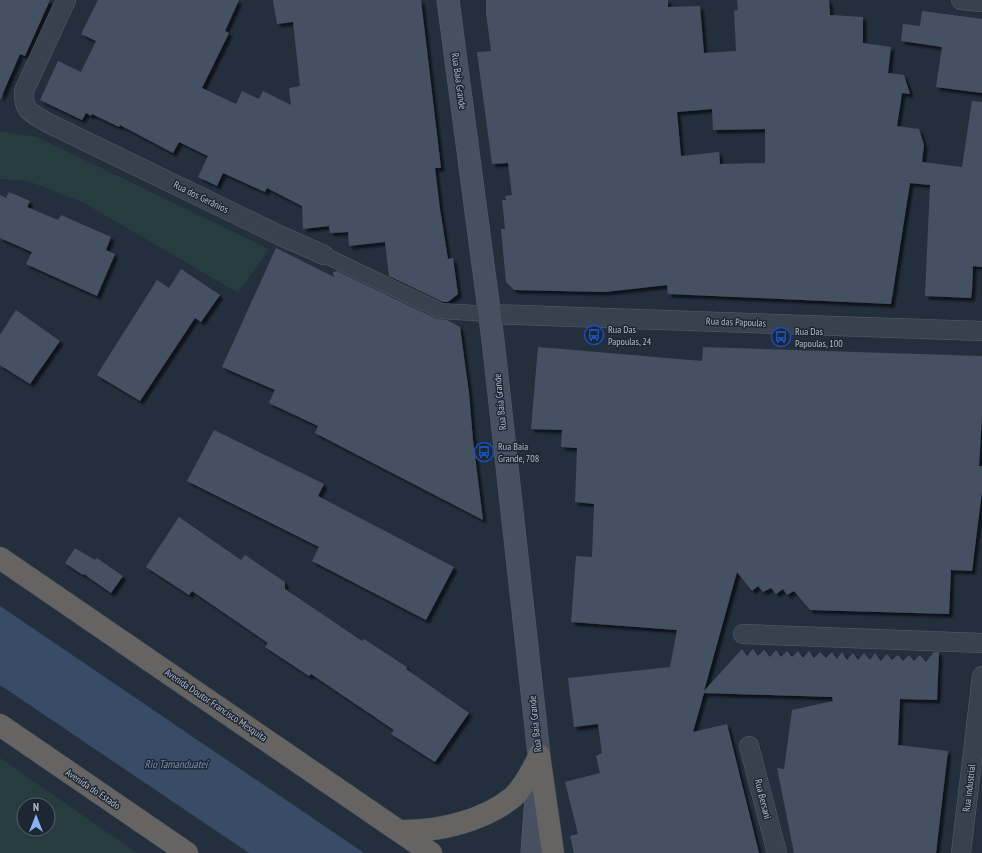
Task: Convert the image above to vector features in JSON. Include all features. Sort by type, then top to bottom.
[{"type":"highway","name":"Avenida Doutor Francisco Mesquita","points":[[0,558],[431,853]]},
{"type":"highway","name":"Avenida do Estado","points":[[0,726],[187,853]]},
{"type":"highway","points":[[400,831],[417,832],[434,829],[478,817],[513,797],[526,782],[538,757]]},
{"type":"highway","points":[[538,757],[553,853]]},
{"type":"main road","name":"Rua Baía Grande","points":[[448,0],[490,314],[538,757],[532,853]]},
{"type":"street","name":"Rua dos Gerânios","points":[[66,0],[24,91],[24,101],[32,114],[76,137],[281,236],[441,311],[490,314]]},
{"type":"street","points":[[961,0],[982,2]]},
{"type":"street","name":"Rua das Papoulas","points":[[490,314],[982,331]]},
{"type":"street","points":[[743,634],[982,643]]},
{"type":"street","name":"Rua Industrial","points":[[961,853],[982,676]]},
{"type":"street","name":"Rua Bersani","points":[[749,746],[777,853]]},
{"type":"green space","points":[[0,131],[37,137],[269,249],[238,293],[84,203],[28,181],[0,179]]},
{"type":"green space","points":[[0,758],[137,853],[0,853]]},
{"type":"water","name":"Rio Tamanduateí","points":[[0,606],[364,853],[249,853],[0,685]]},
{"type":"building","points":[[0,0],[50,0],[25,56],[20,54],[0,100]]},
{"type":"building","points":[[98,0],[239,0],[225,31],[229,33],[202,88],[236,104],[242,91],[259,99],[263,91],[291,105],[289,88],[300,86],[293,22],[277,24],[273,0],[421,0],[441,168],[435,168],[440,209],[448,259],[453,258],[458,294],[448,302],[443,302],[389,276],[385,242],[349,246],[348,232],[330,233],[329,226],[303,229],[302,206],[267,188],[265,192],[223,173],[217,186],[198,177],[208,156],[179,142],[173,153],[120,125],[119,127],[92,114],[91,116],[86,113],[82,120],[40,100],[58,61],[81,72],[96,41],[81,34]]},
{"type":"building","points":[[486,0],[668,0],[668,7],[700,6],[704,53],[736,51],[734,11],[738,10],[737,0],[829,0],[830,15],[863,17],[863,43],[891,47],[888,73],[904,75],[910,94],[902,93],[897,126],[919,129],[924,145],[922,162],[962,167],[972,101],[982,102],[982,267],[973,266],[971,298],[925,296],[930,185],[910,183],[891,304],[668,294],[667,285],[605,292],[514,290],[506,282],[501,229],[505,229],[502,200],[506,200],[505,196],[512,195],[508,163],[492,164],[477,52],[491,51],[486,13]],"holes":[[[712,109],[713,130],[765,129],[765,163],[720,164],[719,152],[681,156],[677,112]]]},
{"type":"building","points":[[922,11],[982,19],[982,93],[936,87],[942,47],[901,41],[903,24],[920,26]]},
{"type":"building","points":[[9,192],[30,201],[27,207],[58,220],[61,215],[111,237],[106,250],[115,254],[97,296],[26,264],[32,252],[0,238],[0,195],[6,198]]},
{"type":"building","points":[[276,248],[334,277],[333,272],[337,271],[437,319],[447,320],[460,327],[483,520],[315,433],[318,426],[269,403],[275,390],[222,367]]},
{"type":"building","points":[[181,269],[220,295],[201,322],[195,318],[140,401],[97,375],[157,280],[169,288]]},
{"type":"building","points":[[16,310],[60,341],[30,384],[0,365],[0,335]]},
{"type":"building","points":[[538,347],[702,361],[703,347],[982,356],[982,415],[979,466],[982,466],[982,491],[972,571],[951,570],[949,614],[810,610],[794,591],[787,595],[783,589],[776,594],[771,588],[763,592],[758,586],[752,591],[737,572],[704,691],[742,649],[747,656],[753,649],[758,656],[764,650],[770,657],[776,650],[781,657],[787,651],[792,657],[798,651],[803,658],[809,651],[814,658],[820,652],[826,658],[832,652],[837,659],[842,652],[847,660],[853,653],[858,660],[864,653],[870,660],[875,653],[881,661],[887,654],[892,660],[898,655],[903,661],[909,655],[914,661],[920,655],[926,662],[934,652],[939,652],[937,700],[900,699],[898,745],[948,751],[936,853],[794,853],[777,768],[784,769],[792,710],[833,701],[832,697],[704,693],[693,732],[727,724],[759,853],[574,853],[570,836],[578,834],[565,782],[600,773],[596,756],[602,753],[598,724],[574,727],[568,678],[670,667],[677,630],[571,622],[576,556],[592,557],[594,504],[575,502],[577,448],[561,447],[562,430],[531,429]]},
{"type":"building","points":[[214,430],[324,484],[318,496],[454,567],[426,620],[312,561],[319,547],[187,481]]},
{"type":"building","points":[[179,517],[241,560],[245,555],[285,582],[285,589],[362,641],[364,639],[407,667],[406,669],[469,713],[435,762],[391,734],[394,730],[311,674],[309,676],[265,647],[268,643],[192,591],[189,595],[146,567]]},
{"type":"building","points":[[75,548],[95,560],[97,558],[123,576],[111,593],[65,563]]},
{"type":"place","name":"Rua Das Papoulas, 24","points":[[594,335]]},
{"type":"place","name":"Rua Das Papoulas, 100","points":[[781,337]]},
{"type":"place","name":"Rua Baia Grande, 708","points":[[484,452]]}]
